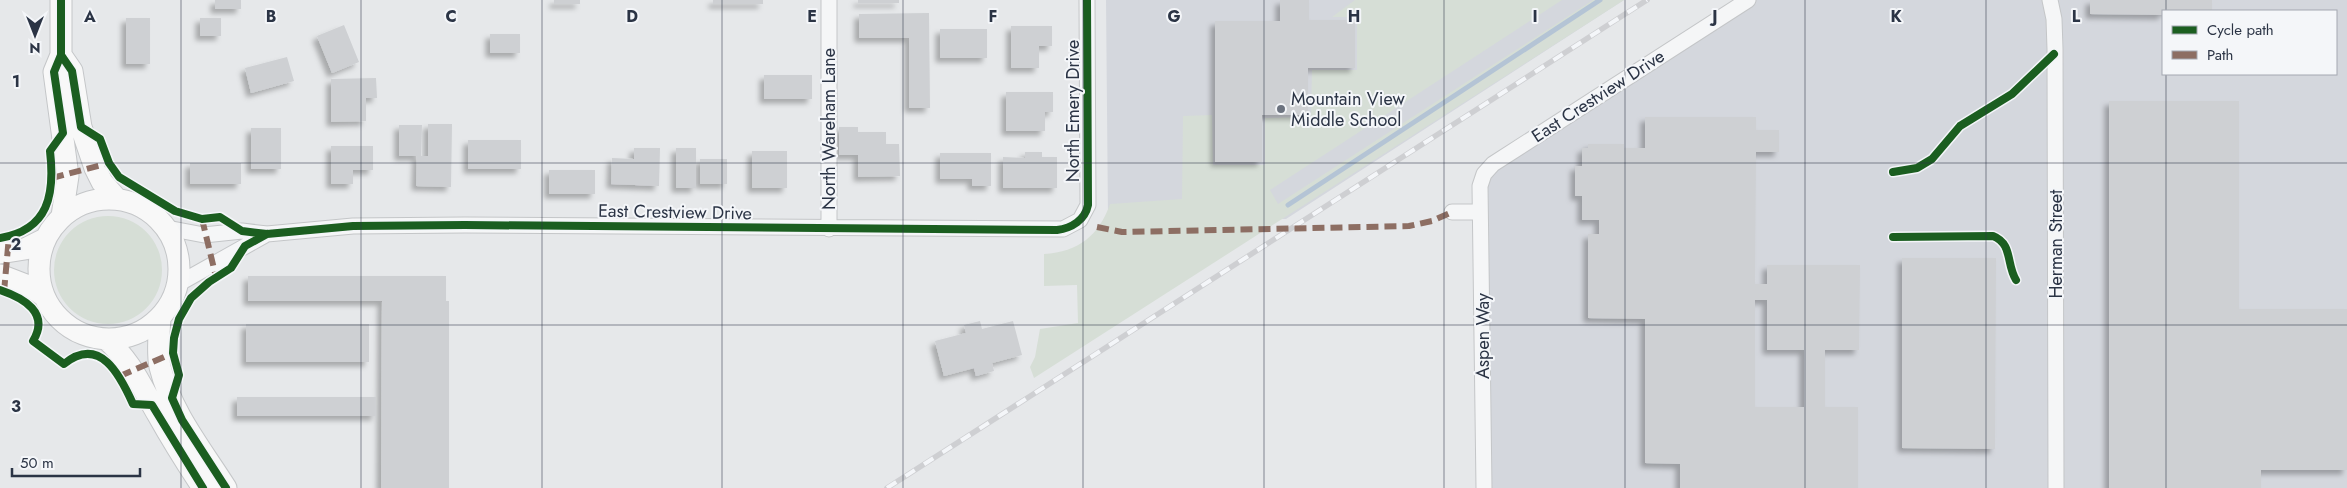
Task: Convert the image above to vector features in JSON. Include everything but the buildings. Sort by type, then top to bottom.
[{"type":"main road","points":[[61,0],[61,55],[54,72],[68,176],[62,216]]},
{"type":"main road","points":[[61,55],[72,71],[81,127],[95,168],[102,182],[116,198]]},
{"type":"main road","points":[[116,198],[145,208],[167,228],[178,255],[178,284],[174,297],[160,318],[143,330],[128,336],[106,339],[87,336],[72,328],[55,314],[44,296],[39,278],[39,256],[44,239],[62,216],[79,205],[98,199],[116,198]]},
{"type":"main road","points":[[0,252],[25,249],[44,239]]},
{"type":"main road","points":[[0,274],[31,287],[44,296]]},
{"type":"main road","points":[[160,318],[159,359],[172,398],[182,420],[226,488]]},
{"type":"main road","points":[[106,339],[122,353],[134,369],[173,442],[202,488]]},
{"type":"street","name":"North Wareham Lane","points":[[829,0],[829,229]]},
{"type":"street","name":"North Emery Drive","points":[[1080,220],[1087,210],[1088,199],[1088,0]]},
{"type":"street","name":"East Crestview Drive","points":[[1480,212],[1480,186],[1484,174],[1494,164],[1748,0]]},
{"type":"street","name":"Herman Street","points":[[2050,0],[2054,19],[2056,488]]},
{"type":"street","points":[[1452,212],[1480,212]]},
{"type":"street","name":"Aspen Way","points":[[1480,212],[1484,488]]},
{"type":"street","name":"East Crestview Drive","points":[[167,228],[204,235],[242,231],[267,234],[372,226],[1057,230],[1068,228],[1080,220]]},
{"type":"street","name":"East Crestview Drive","points":[[178,284],[267,234]]},
{"type":"shaded area","name":"Mountain View Middle School","points":[[1106,0],[1624,0],[1286,219],[1108,218]]},
{"type":"shaded area","points":[[1355,0],[1562,0],[1270,190],[1278,204],[1593,0],[1624,0],[1034,378],[1030,367],[1035,357],[1040,329],[1078,323],[1077,285],[1044,286],[1044,254],[1068,250],[1086,240],[1100,225],[1110,204],[1182,199],[1183,116],[1212,115],[1213,165],[1265,165],[1265,118],[1311,117],[1312,70],[1357,70],[1357,17],[1332,17]]},
{"type":"shaded area","points":[[1737,0],[2347,0],[2347,488],[1481,488],[1480,212],[1493,164]]},
{"type":"shaded area","points":[[108,216],[129,220],[146,232],[158,249],[162,270],[158,291],[146,308],[129,320],[108,324],[87,320],[70,308],[58,291],[54,270],[58,249],[70,232],[87,220]]},
{"type":"waterway","points":[[1288,205],[1600,0]]},
{"type":"railway","points":[[887,488],[1647,0]]},
{"type":"marked path","points":[[52,178],[109,163]]},
{"type":"marked path","points":[[1097,227],[1122,232],[1409,226],[1432,221],[1452,212]]},
{"type":"marked path","points":[[202,219],[216,277]]},
{"type":"marked path","points":[[4,292],[9,236]]},
{"type":"marked path","points":[[120,376],[173,353]]},
{"type":"cycle path","points":[[0,238],[16,234],[29,227],[39,218],[45,208],[49,195],[51,182],[50,151],[63,133],[54,72],[61,55],[61,0]]},
{"type":"cycle path","points":[[61,55],[72,71],[81,127],[100,139],[109,163],[119,177],[175,211],[202,219],[220,217],[242,231],[267,234],[353,226],[465,225],[1057,230],[1068,227],[1081,219],[1088,205],[1087,0]]},
{"type":"cycle path","points":[[1893,172],[1917,168],[1932,159],[1960,126],[2012,94],[2054,54]]},
{"type":"cycle path","points":[[226,488],[182,420],[172,398],[179,375],[173,353],[174,338],[179,319],[191,298],[209,282],[231,268],[245,246],[267,234]]},
{"type":"cycle path","points":[[1893,237],[1993,236],[2004,244],[2016,280]]},
{"type":"cycle path","points":[[0,290],[18,297],[32,308],[38,322],[33,341],[64,364],[77,356],[88,354],[98,356],[115,371],[133,404],[152,405],[203,488]]},
{"type":"place","name":"Mountain View Middle School","points":[[1281,109]]}]
